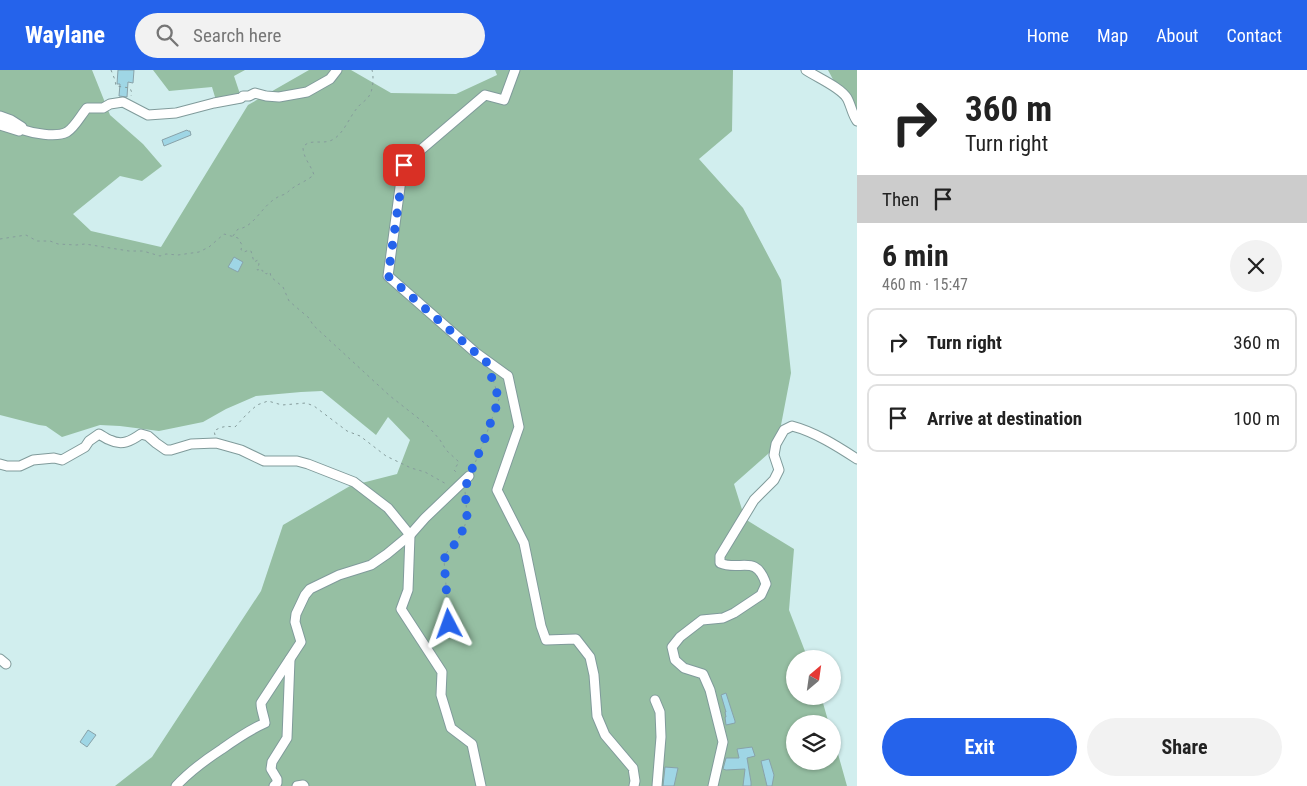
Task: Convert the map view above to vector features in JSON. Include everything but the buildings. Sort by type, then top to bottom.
[{"type":"street","points":[[0,125],[16,131],[20,129],[42,134],[66,132],[87,108],[103,108],[110,104],[122,102],[148,115],[176,114],[255,93],[279,97],[307,92],[330,79],[337,70]]},
{"type":"street","points":[[515,70],[504,100],[485,95],[404,165],[388,276],[476,353],[508,376],[519,427],[497,490],[524,542],[541,626],[546,640],[576,639],[590,657],[594,674],[597,716],[605,735],[633,768],[634,786]]},
{"type":"street","points":[[806,70],[836,88],[848,99],[852,113],[857,121]]},
{"type":"street","points":[[0,116],[22,127],[20,129]]},
{"type":"street","points":[[713,786],[723,742],[710,690],[703,674],[684,668],[675,660],[672,647],[680,637],[702,620],[723,618],[734,614],[761,595],[766,584],[763,575],[755,567],[742,564],[726,566],[720,563],[720,556],[754,500],[774,480],[779,470],[774,455],[776,444],[784,430],[792,426],[804,429],[857,459]]},
{"type":"street","points":[[0,464],[20,466],[33,460],[54,458],[62,460],[85,447],[99,434],[109,440],[122,443],[128,442],[141,434],[148,436],[166,450],[191,444],[216,443],[241,450],[264,461],[297,461],[308,464],[354,482],[388,508],[410,535],[408,590],[401,609],[442,672],[441,695],[452,728],[472,744],[481,786]]},
{"type":"street","points":[[176,786],[184,777],[246,732],[265,723],[261,703],[301,642],[295,622],[296,614],[310,589],[339,575],[371,565],[387,554],[410,535],[469,476]]},
{"type":"street","points":[[274,786],[277,783],[277,779],[271,769],[272,762],[287,738],[290,658]]},
{"type":"street","points":[[654,700],[660,712],[661,737],[657,786]]},
{"type":"street","points":[[297,786],[304,786]]},
{"type":"path","points":[[111,70],[116,86],[130,88],[132,94],[129,105]]},
{"type":"path","points":[[233,237],[238,230],[245,229],[269,202],[279,195],[286,194],[290,189],[314,175],[314,171],[303,152],[303,147],[311,142],[331,141],[339,134],[357,108],[370,96],[373,78],[372,70]]},
{"type":"path","points":[[0,239],[26,235],[37,241],[50,241],[58,244],[85,244],[129,251],[143,251],[160,256],[199,252],[209,247],[224,234],[238,238],[242,245],[241,250],[244,252],[251,251],[254,262],[258,260],[257,270],[262,269],[266,274],[270,272],[271,277],[283,287],[290,301],[309,318],[313,326],[390,396],[427,425],[458,462],[454,470],[456,473],[469,476]]},
{"type":"path","points":[[449,624],[444,560],[447,552],[457,542],[465,525],[467,515],[465,489],[499,399],[492,376]]},
{"type":"path","points":[[215,436],[214,431],[221,426],[235,428],[257,405],[268,401],[282,405],[306,403],[314,406],[347,431],[360,436],[386,456],[411,468],[425,472],[451,486]]},
{"type":"green space","points":[[0,70],[92,70],[110,115],[143,144],[162,166],[142,181],[120,176],[73,214],[91,231],[161,247],[248,105],[309,70],[351,70],[391,93],[456,94],[497,75],[495,70],[733,70],[732,131],[699,159],[743,208],[781,280],[791,373],[777,446],[734,484],[745,519],[794,549],[789,610],[805,650],[786,650],[786,705],[824,705],[826,715],[786,715],[786,770],[841,770],[841,765],[847,786],[115,786],[152,757],[261,591],[283,525],[350,486],[397,474],[410,440],[388,417],[376,435],[322,391],[256,396],[226,409],[203,422],[159,431],[100,425],[62,437],[46,426],[0,415]]},
{"type":"green space","points":[[153,70],[245,70],[234,76],[243,103],[218,107],[212,87],[169,91]]},
{"type":"green space","points":[[828,70],[857,70],[857,125]]},
{"type":"route","points":[[404,165],[388,276],[486,361],[499,399],[465,489],[467,515],[465,525],[457,542],[447,552],[444,560],[449,624]]}]
